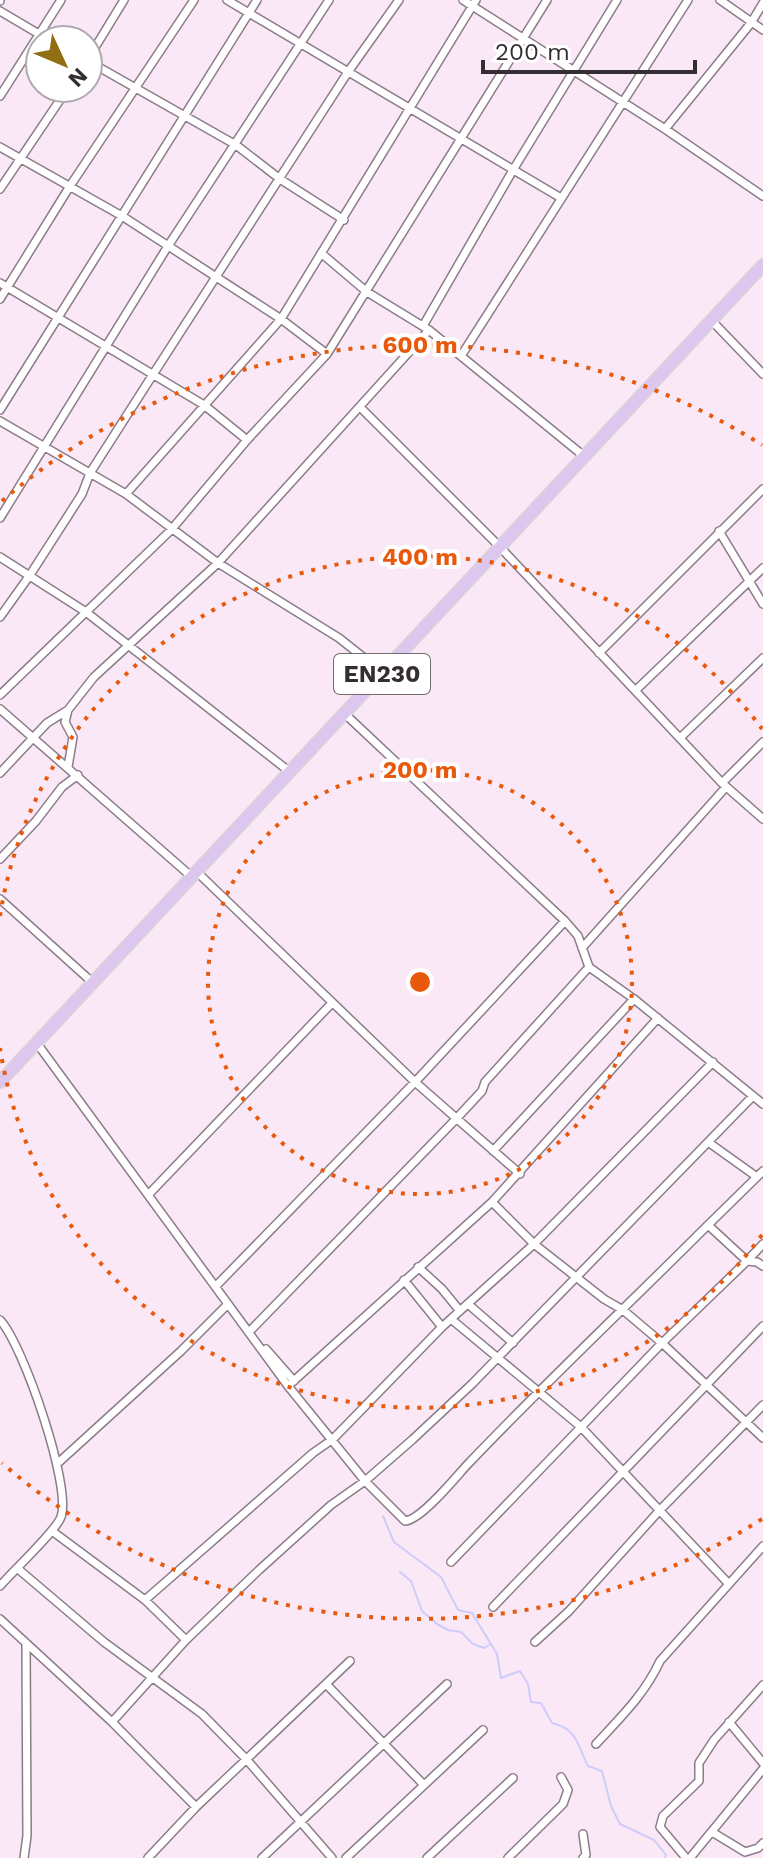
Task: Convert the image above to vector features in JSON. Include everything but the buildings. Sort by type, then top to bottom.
[{"type":"main road","name":"EN230","points":[[0,1082],[763,265]]},
{"type":"street","points":[[46,24],[61,0]]},
{"type":"street","points":[[104,33],[124,0]]},
{"type":"street","points":[[0,299],[4,285],[194,0]]},
{"type":"street","points":[[227,0],[561,198]]},
{"type":"street","points":[[0,410],[257,0]]},
{"type":"street","points":[[0,518],[105,345],[329,0]]},
{"type":"street","points":[[0,617],[82,494],[90,473],[348,72],[399,0]]},
{"type":"street","points":[[463,0],[474,3],[763,196]]},
{"type":"street","points":[[0,695],[171,530],[247,440],[327,354],[547,0]]},
{"type":"street","points":[[0,773],[47,723],[68,710],[94,677],[218,563],[360,407],[426,328],[513,170],[576,72],[617,0]]},
{"type":"street","points":[[461,356],[688,0]]},
{"type":"street","points":[[720,0],[763,30]]},
{"type":"street","points":[[126,494],[281,319],[474,3]]},
{"type":"street","points":[[665,129],[751,23],[763,3]]},
{"type":"street","points":[[0,11],[24,26]]},
{"type":"street","points":[[0,96],[24,58]]},
{"type":"street","points":[[104,69],[236,145],[280,179],[344,220]]},
{"type":"street","points":[[0,189],[57,104]]},
{"type":"street","points":[[0,147],[122,216],[281,319],[327,354]]},
{"type":"street","points":[[321,253],[367,292],[426,328],[585,457]]},
{"type":"street","points":[[4,285],[204,405],[247,440]]},
{"type":"street","points":[[712,321],[763,374]]},
{"type":"street","points":[[360,407],[500,547],[724,785],[763,819]]},
{"type":"street","points":[[0,421],[126,494],[218,563],[339,638],[383,673]]},
{"type":"street","points":[[599,653],[763,489]]},
{"type":"street","points":[[719,531],[763,604]]},
{"type":"street","points":[[0,557],[86,612],[290,772]]},
{"type":"street","points":[[636,690],[763,568]]},
{"type":"street","points":[[681,737],[763,658]]},
{"type":"street","points":[[0,709],[194,875],[415,1082],[520,1174]]},
{"type":"street","points":[[68,710],[65,722],[73,737],[68,767]]},
{"type":"street","points":[[345,714],[565,921],[578,936],[589,967],[634,999],[763,1104]]},
{"type":"street","points":[[582,948],[763,742]]},
{"type":"street","points":[[0,859],[36,821],[62,787],[78,775]]},
{"type":"street","points":[[0,899],[92,982]]},
{"type":"street","points":[[216,1286],[415,1082],[565,921]]},
{"type":"street","points":[[250,1331],[456,1119],[482,1091],[485,1082],[589,967]]},
{"type":"street","points":[[493,1151],[634,999]]},
{"type":"street","points":[[149,1194],[332,1003]]},
{"type":"street","points":[[291,1384],[492,1202],[658,1018]]},
{"type":"street","points":[[36,1042],[228,1304],[365,1481],[402,1520],[409,1522],[760,1174],[708,1142]]},
{"type":"street","points":[[145,1600],[333,1439],[442,1327],[534,1244],[713,1062]]},
{"type":"street","points":[[112,1722],[186,1640],[331,1505],[365,1481],[422,1431],[498,1358],[753,1096]]},
{"type":"street","points":[[492,1202],[534,1244],[662,1343],[763,1438]]},
{"type":"street","points":[[708,1225],[747,1261],[763,1266]]},
{"type":"street","points":[[451,1562],[662,1343],[763,1244]]},
{"type":"street","points":[[418,1267],[460,1311]]},
{"type":"street","points":[[404,1280],[442,1327]]},
{"type":"street","points":[[58,1463],[228,1304]]},
{"type":"street","points":[[468,1304],[513,1343]]},
{"type":"street","points":[[451,1319],[581,1427],[728,1583]]},
{"type":"street","points":[[0,1320],[22,1362],[58,1463],[63,1514],[52,1531],[0,1586]]},
{"type":"street","points":[[493,1607],[763,1326]]},
{"type":"street","points":[[535,1642],[569,1611],[659,1511],[763,1405]]},
{"type":"street","points":[[52,1531],[145,1600],[186,1640]]},
{"type":"street","points":[[596,1744],[639,1698],[660,1661],[763,1546]]},
{"type":"street","points":[[17,1568],[104,1642],[202,1714],[247,1760],[332,1858]]},
{"type":"street","points":[[0,1619],[112,1722],[196,1807]]},
{"type":"street","points":[[24,1858],[27,1836],[26,1644]]},
{"type":"street","points":[[148,1858],[196,1807],[350,1661]]},
{"type":"street","points":[[326,1684],[424,1785]]},
{"type":"street","points":[[262,1858],[447,1684]]},
{"type":"street","points":[[763,1685],[714,1740],[699,1763],[699,1781],[663,1816],[660,1827],[688,1858],[763,1769]]},
{"type":"street","points":[[729,1722],[763,1763]]},
{"type":"street","points":[[346,1858],[483,1730]]},
{"type":"street","points":[[508,1858],[563,1804],[568,1790],[561,1777]]},
{"type":"street","points":[[427,1858],[513,1778]]},
{"type":"street","points":[[712,1832],[745,1852],[763,1843]]},
{"type":"street","points":[[583,1834],[586,1855],[583,1858]]},
{"type":"waterway","points":[[383,1516],[394,1542],[441,1577],[458,1610],[472,1613],[497,1654],[501,1678],[520,1671],[528,1684],[531,1702],[541,1703],[552,1723],[572,1734],[588,1766],[602,1771],[611,1806],[620,1824],[654,1840],[666,1855],[665,1858]]},
{"type":"waterway","points":[[400,1572],[411,1581],[422,1611],[437,1624],[461,1632],[473,1644],[484,1648],[489,1645]]}]
